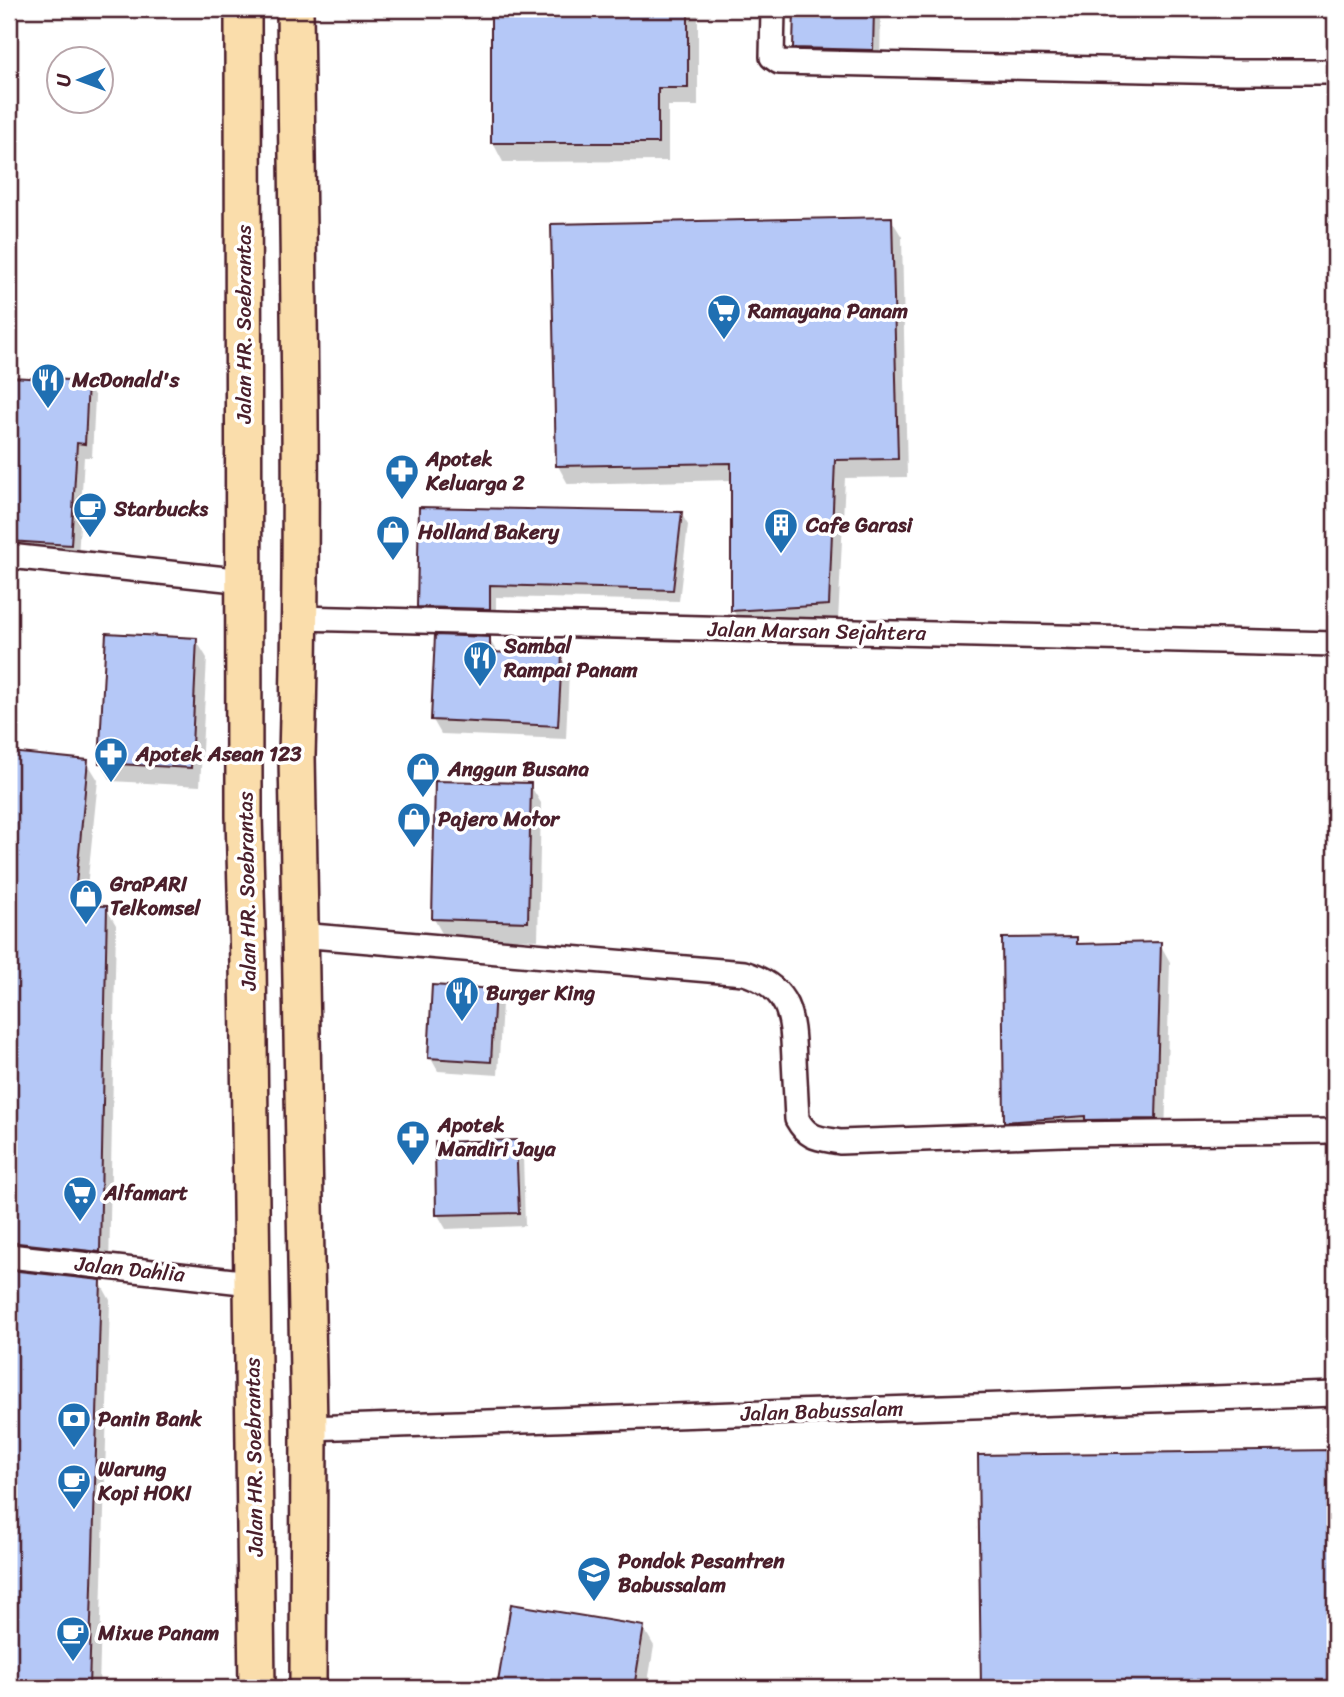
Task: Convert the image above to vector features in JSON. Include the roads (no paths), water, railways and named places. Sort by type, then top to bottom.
[{"type":"main road","name":"Jalan HR. Soebrantas","points":[[243,9],[244,816],[257,1688]]},
{"type":"main road","points":[[295,9],[299,618],[297,756],[309,1428],[308,1688]]},
{"type":"main road","points":[[251,1148],[304,1149]]},
{"type":"main road","points":[[251,1283],[306,1280]]},
{"type":"street","points":[[772,9],[772,57],[779,62],[1335,72]]},
{"type":"street","points":[[9,556],[245,581]]},
{"type":"street","name":"Jalan Marsan Sejahtera","points":[[299,618],[1335,644]]},
{"type":"street","points":[[300,935],[744,973],[764,980],[783,998],[792,1017],[797,1119],[805,1133],[819,1138],[853,1142],[1064,1134],[1335,1131]]},
{"type":"street","name":"Jalan Dahlia","points":[[9,1256],[251,1283]]},
{"type":"street","name":"Jalan Babussalam","points":[[309,1428],[1335,1394]]},
{"type":"place","name":"Ramayana Panam","points":[[724,341]]},
{"type":"place","name":"McDonald's","points":[[48,410]]},
{"type":"place","name":"Apotek Keluarga 2","points":[[402,501]]},
{"type":"place","name":"Starbucks","points":[[90,539]]},
{"type":"place","name":"Cafe Garasi","points":[[781,555]]},
{"type":"place","name":"Holland Bakery","points":[[393,562]]},
{"type":"place","name":"Sambal Rampai Panam","points":[[480,688]]},
{"type":"place","name":"Apotek Asean 123","points":[[111,784]]},
{"type":"place","name":"Anggun Busana","points":[[423,799]]},
{"type":"place","name":"Pajero Motor","points":[[414,849]]},
{"type":"place","name":"GraPARI Telkomsel","points":[[86,926]]},
{"type":"place","name":"Burger King","points":[[462,1023]]},
{"type":"place","name":"Apotek Mandiri Jaya","points":[[413,1167]]},
{"type":"place","name":"Alfamart","points":[[80,1223]]},
{"type":"place","name":"Panin Bank","points":[[74,1449]]},
{"type":"place","name":"Warung Kopi HOKI","points":[[74,1511]]},
{"type":"place","name":"Pondok Pesantren Babussalam","points":[[594,1603]]},
{"type":"place","name":"Mixue Panam","points":[[73,1663]]}]
